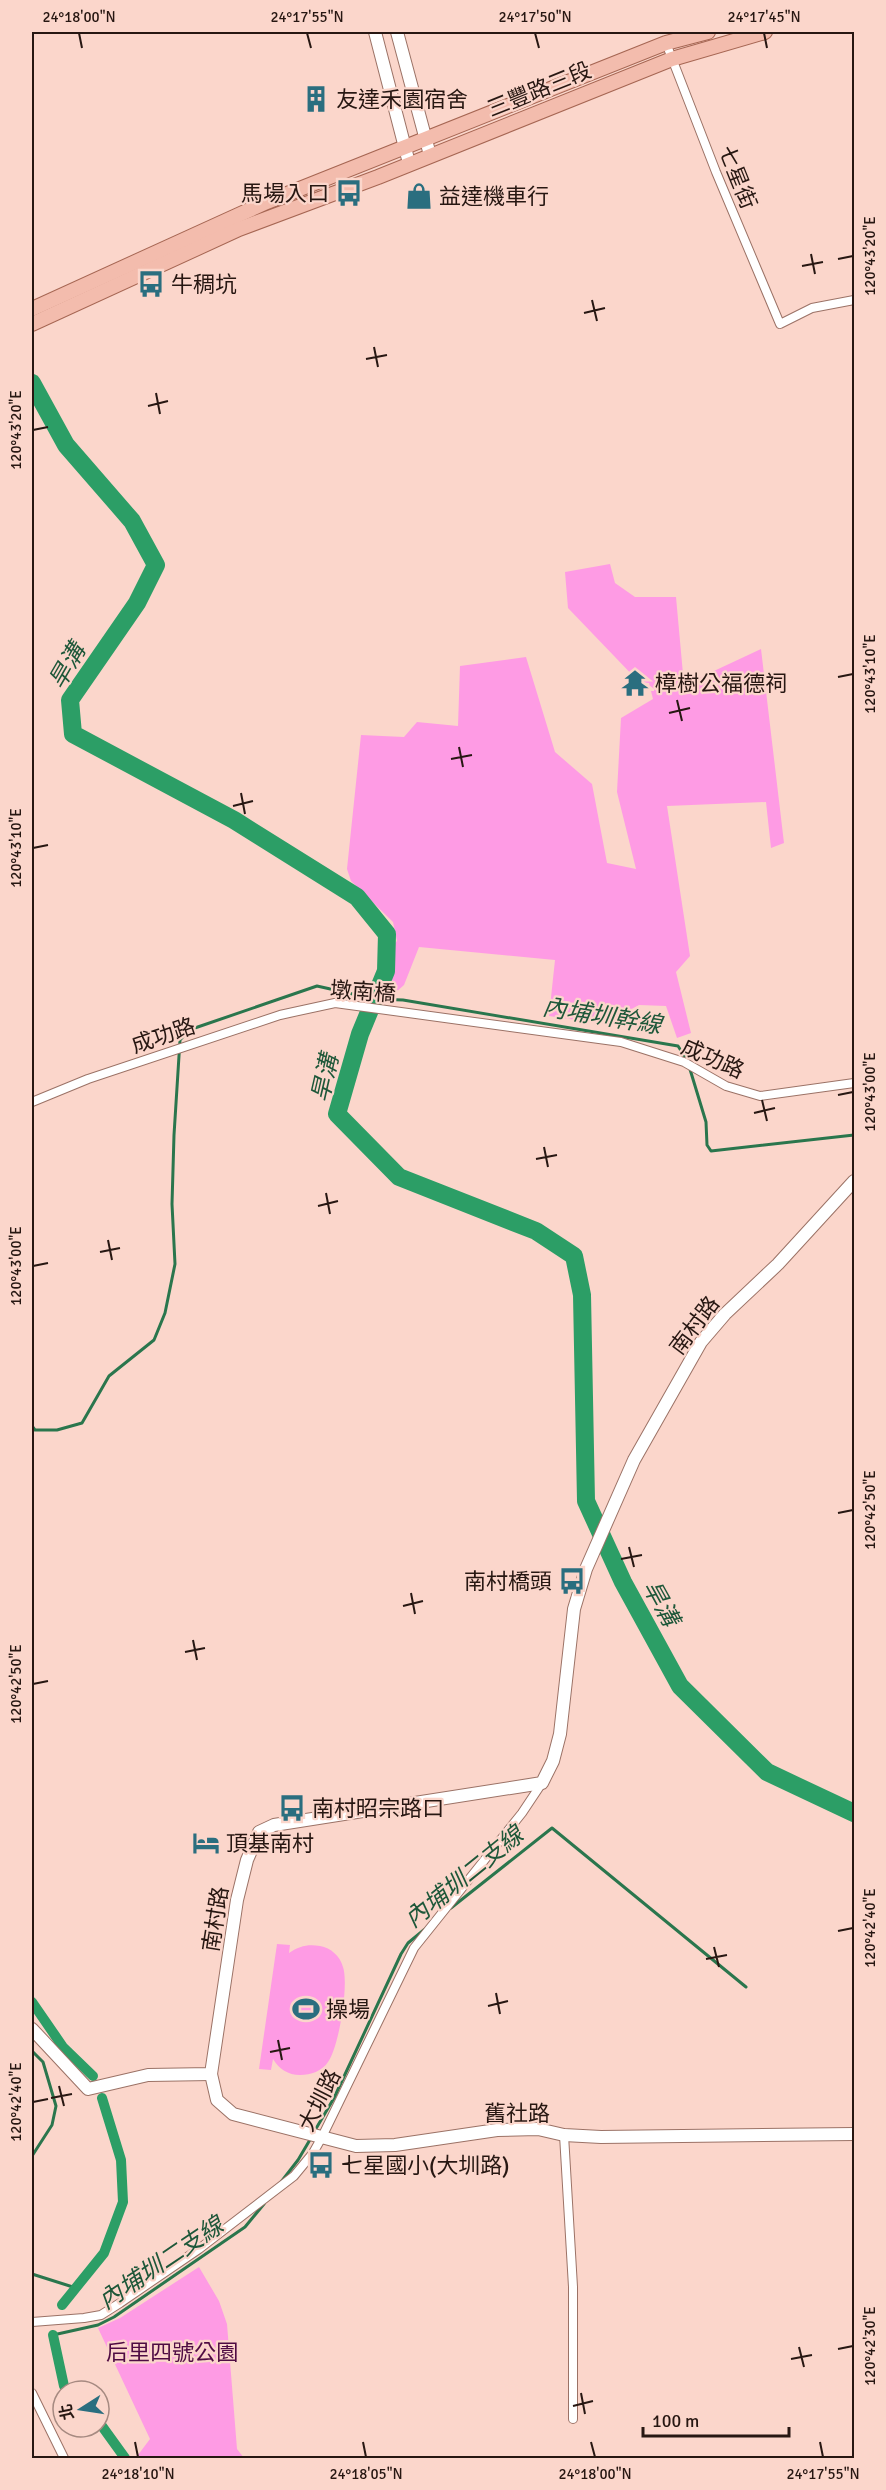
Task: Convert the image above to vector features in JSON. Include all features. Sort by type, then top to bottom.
[{"type":"main road","name":"三豐路三段","points":[[32,319],[224,221],[666,43],[708,32]]},
{"type":"main road","name":"三豐路三段","points":[[32,319],[239,229],[409,164],[672,58],[765,32]]},
{"type":"street","points":[[375,32],[409,164]]},
{"type":"street","points":[[397,32],[430,155]]},
{"type":"street","name":"七星街","points":[[666,43],[716,172],[780,324],[812,308],[855,300]]},
{"type":"street","name":"墩南橋","points":[[307,1007],[335,1003],[417,1013]]},
{"type":"street","name":"成功路","points":[[32,1102],[88,1079],[307,1007]]},
{"type":"street","name":"成功路","points":[[417,1013],[621,1042],[684,1062],[726,1086],[760,1096],[855,1083]]},
{"type":"street","name":"南村路","points":[[211,2074],[237,1900],[247,1860],[259,1832],[274,1825],[542,1783],[552,1761],[560,1734],[574,1609],[590,1558],[634,1460],[701,1342],[725,1314],[778,1264],[855,1181]]},
{"type":"street","name":"大圳路","points":[[32,2322],[101,2315],[200,2249],[294,2176],[322,2138],[414,1948],[522,1813],[542,1783]]},
{"type":"street","points":[[32,2029],[88,2089],[148,2075],[211,2074]]},
{"type":"street","name":"舊社路","points":[[211,2074],[218,2100],[232,2114],[356,2146],[395,2145],[497,2130],[538,2129],[564,2135],[601,2136],[855,2134]]},
{"type":"street","points":[[564,2135],[573,2287],[573,2419]]},
{"type":"street","points":[[32,2393],[64,2458]]},
{"type":"green space","points":[[610,564],[615,583],[635,597],[676,597],[684,685],[761,649],[784,843],[771,848],[766,802],[667,806],[690,956],[676,972],[691,1033],[677,1038],[666,1006],[639,1005],[604,1024],[549,1016],[555,960],[419,947],[404,985],[395,993],[384,954],[397,941],[393,922],[351,881],[347,869],[361,735],[404,737],[417,722],[458,726],[460,666],[526,657],[555,752],[592,784],[607,863],[636,869],[617,792],[621,718],[653,699],[649,683],[639,682],[568,608],[565,572]]},
{"type":"green space","points":[[277,1944],[290,1945],[289,1953],[304,1946],[324,1947],[337,1956],[342,1963],[345,1975],[344,2001],[336,2043],[326,2065],[312,2073],[296,2075],[288,2073],[273,2059],[271,2070],[259,2069]]},
{"type":"green space","name":"后里四號公園","points":[[199,2267],[219,2301],[227,2324],[237,2449],[244,2458],[141,2458],[138,2455],[150,2439],[98,2328],[120,2318]]},
{"type":"waterway","name":"旱溝","points":[[32,383],[66,445],[132,521],[156,565],[137,603],[70,700],[73,734],[234,820],[357,897],[387,934],[386,971],[360,1034],[337,1114],[399,1177],[536,1231],[574,1256],[582,1295],[586,1501],[623,1582],[680,1686],[767,1772],[854,1813]]},
{"type":"waterway","points":[[32,1426],[35,1430],[57,1430],[82,1423],[109,1376],[154,1340],[165,1313],[175,1264],[172,1204],[180,1040],[189,1030],[317,986],[375,999],[403,1000],[678,1046],[687,1060]]},
{"type":"waterway","name":"內埔圳幹線","points":[[689,1066],[706,1122],[707,1145],[711,1151],[854,1135]]},
{"type":"waterway","name":"內埔圳二支線","points":[[451,1908],[552,1828],[746,1987]]},
{"type":"waterway","name":"內埔圳二支線","points":[[314,2132],[334,2098],[401,1954],[408,1943],[425,1929]]},
{"type":"waterway","points":[[32,2002],[63,2047],[93,2076]]},
{"type":"waterway","points":[[32,2051],[43,2062],[56,2106],[52,2125],[32,2156]]},
{"type":"waterway","points":[[62,2305],[104,2253],[123,2202],[121,2160],[102,2098]]},
{"type":"waterway","name":"內埔圳二支線","points":[[281,2182],[311,2138]]},
{"type":"waterway","name":"內埔圳二支線","points":[[53,2335],[98,2325],[114,2317],[245,2227],[264,2204]]},
{"type":"waterway","points":[[32,2274],[76,2288]]},
{"type":"waterway","points":[[53,2335],[62,2379]]},
{"type":"waterway","points":[[111,2439],[125,2458]]},
{"type":"place","name":"友達禾園宿舍","points":[[316,99]]},
{"type":"place","name":"馬場入口","points":[[349,193]]},
{"type":"place","name":"益達機車行","points":[[419,196]]},
{"type":"place","name":"牛稠坑","points":[[151,284]]},
{"type":"place","name":"樟樹公福德祠","points":[[635,683]]},
{"type":"place","name":"南村橋頭","points":[[572,1581]]},
{"type":"place","name":"南村昭宗路口","points":[[292,1808]]},
{"type":"place","name":"頂基南村","points":[[206,1843]]},
{"type":"place","name":"操場","points":[[306,2009]]},
{"type":"place","name":"七星國小(大圳路)","points":[[321,2165]]}]
